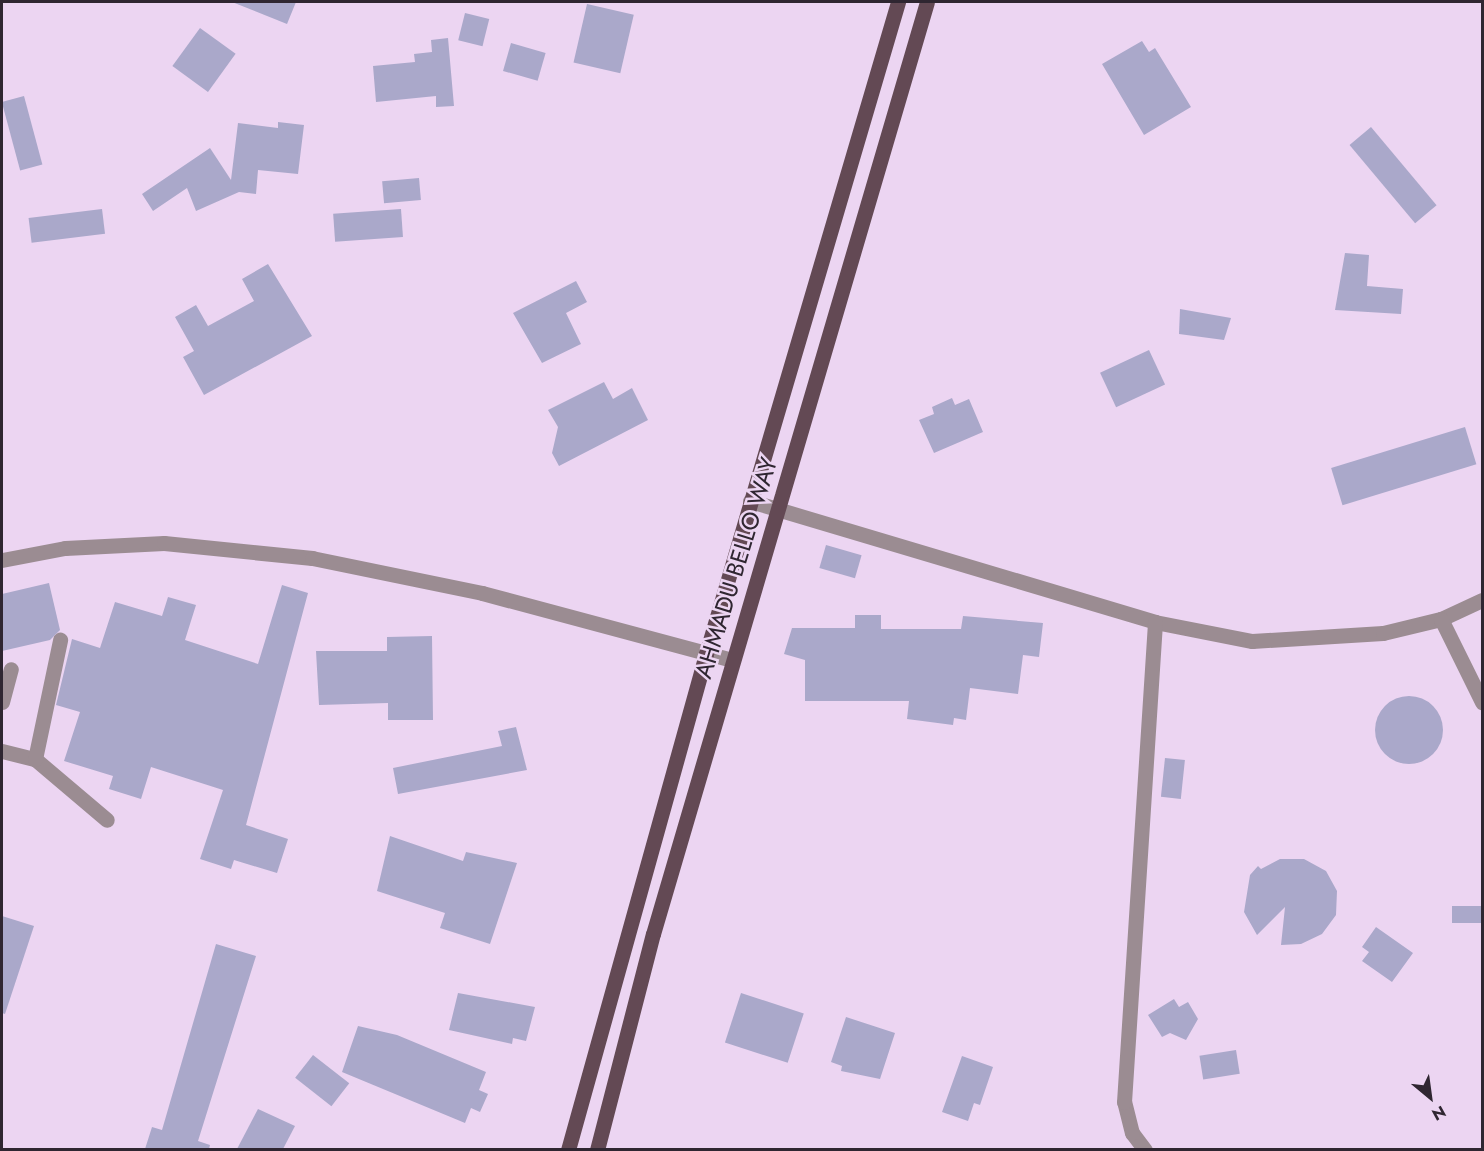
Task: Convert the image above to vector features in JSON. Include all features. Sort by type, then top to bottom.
[{"type":"main road","name":"AHMADU BELLO WAY","points":[[568,1149],[750,501],[898,2]]},
{"type":"main road","name":"AHMADU BELLO WAY","points":[[597,1149],[732,660],[927,2]]},
{"type":"street","points":[[750,501],[1155,622],[1252,641],[1314,641],[1383,633],[1441,619],[1482,600]]},
{"type":"street","points":[[2,560],[65,548],[164,543],[312,558],[482,593],[732,660]]},
{"type":"street","points":[[1441,619],[1482,702]]},
{"type":"street","points":[[1145,1149],[1132,1133],[1124,1102],[1155,622]]},
{"type":"street","points":[[35,759],[60,640]]},
{"type":"street","points":[[2,702],[11,669]]},
{"type":"street","points":[[2,751],[35,759],[108,820]]},
{"type":"building","points":[[232,2],[296,2],[287,24]]},
{"type":"building","points":[[587,4],[634,15],[620,73],[574,62]]},
{"type":"building","points":[[465,13],[489,19],[482,46],[458,40]]},
{"type":"building","points":[[200,28],[236,54],[208,92],[172,66]]},
{"type":"building","points":[[448,38],[454,106],[436,107],[436,96],[376,102],[373,66],[415,62],[414,54],[432,52],[431,40]]},
{"type":"building","points":[[1142,41],[1149,52],[1155,48],[1191,107],[1144,135],[1102,64]]},
{"type":"building","points":[[511,43],[546,53],[538,81],[503,71]]},
{"type":"building","points":[[24,96],[42,165],[20,171],[2,102]]},
{"type":"building","points":[[278,122],[304,125],[298,174],[258,170],[256,194],[239,192],[196,211],[187,188],[153,211],[142,194],[210,148],[231,180],[238,123],[278,128]]},
{"type":"building","points":[[1371,127],[1437,205],[1415,223],[1350,145]]},
{"type":"building","points":[[419,178],[421,200],[384,203],[382,181]]},
{"type":"building","points":[[102,209],[105,234],[32,243],[29,218]]},
{"type":"building","points":[[401,209],[403,237],[335,242],[333,214]]},
{"type":"building","points":[[1345,253],[1369,255],[1367,286],[1403,289],[1401,314],[1335,310]]},
{"type":"building","points":[[268,264],[312,336],[204,395],[183,357],[194,351],[175,317],[196,305],[208,326],[254,301],[242,279]]},
{"type":"building","points":[[576,281],[587,302],[566,313],[581,344],[542,363],[513,313]]},
{"type":"building","points":[[1180,309],[1231,318],[1224,340],[1179,334]]},
{"type":"building","points":[[1149,350],[1165,384],[1116,407],[1100,373]]},
{"type":"building","points":[[604,382],[613,399],[632,388],[648,420],[559,466],[552,453],[558,427],[548,410]]},
{"type":"building","points":[[952,398],[955,405],[969,399],[983,432],[934,453],[919,420],[934,414],[932,407]]},
{"type":"building","points":[[1465,427],[1476,464],[1343,505],[1331,468]]},
{"type":"building","points":[[826,545],[862,555],[855,578],[819,568]]},
{"type":"building","points":[[49,583],[60,630],[50,640],[2,651],[2,594]]},
{"type":"building","points":[[282,585],[308,593],[246,825],[288,839],[277,873],[234,860],[231,869],[200,859],[223,790],[151,767],[141,799],[109,789],[113,776],[64,761],[80,712],[56,705],[72,639],[100,648],[115,602],[162,616],[168,597],[196,605],[185,640],[258,664]]},
{"type":"building","points":[[855,615],[881,615],[881,629],[961,629],[963,616],[1043,623],[1039,657],[1023,655],[1018,694],[970,688],[966,720],[954,718],[953,725],[907,719],[909,701],[805,701],[805,660],[784,654],[792,628],[855,628]]},
{"type":"building","points":[[432,636],[433,720],[388,720],[388,703],[319,705],[316,651],[387,651],[387,637]]},
{"type":"building","points":[[1409,696],[1422,699],[1433,706],[1440,717],[1443,730],[1440,743],[1433,754],[1422,761],[1409,764],[1396,761],[1385,754],[1378,743],[1375,730],[1378,717],[1385,706],[1396,699]]},
{"type":"building","points":[[516,727],[527,770],[398,794],[393,768],[502,746],[498,731]]},
{"type":"building","points":[[1165,758],[1185,760],[1181,799],[1161,797]]},
{"type":"building","points":[[390,836],[463,861],[466,852],[517,863],[490,944],[440,928],[445,913],[377,891]]},
{"type":"building","points":[[1280,859],[1304,859],[1326,871],[1337,891],[1336,915],[1322,934],[1301,944],[1281,945],[1285,907],[1257,935],[1244,912],[1250,875],[1258,866],[1261,869]]},
{"type":"building","points":[[1452,906],[1482,906],[1482,923],[1452,923]]},
{"type":"building","points":[[2,916],[34,926],[5,1014],[2,1013]]},
{"type":"building","points":[[1376,927],[1413,953],[1392,982],[1362,961],[1369,952],[1362,947]]},
{"type":"building","points":[[216,944],[256,956],[198,1141],[210,1145],[209,1149],[145,1149],[152,1127],[162,1130]]},
{"type":"building","points":[[458,993],[535,1007],[526,1041],[513,1038],[512,1044],[449,1030]]},
{"type":"building","points":[[741,993],[804,1013],[788,1063],[725,1042]]},
{"type":"building","points":[[1174,999],[1179,1007],[1188,1002],[1198,1019],[1186,1040],[1170,1033],[1162,1037],[1148,1015]]},
{"type":"building","points":[[846,1017],[895,1033],[880,1079],[841,1071],[842,1066],[831,1062]]},
{"type":"building","points":[[358,1026],[397,1035],[486,1072],[479,1090],[488,1094],[480,1112],[471,1108],[465,1123],[342,1072]]},
{"type":"building","points":[[1236,1050],[1240,1074],[1203,1079],[1199,1056]]},
{"type":"building","points":[[313,1055],[349,1083],[331,1106],[295,1078]]},
{"type":"building","points":[[962,1056],[993,1067],[980,1105],[974,1103],[968,1121],[942,1112]]},
{"type":"building","points":[[258,1109],[295,1126],[283,1149],[237,1149]]}]
